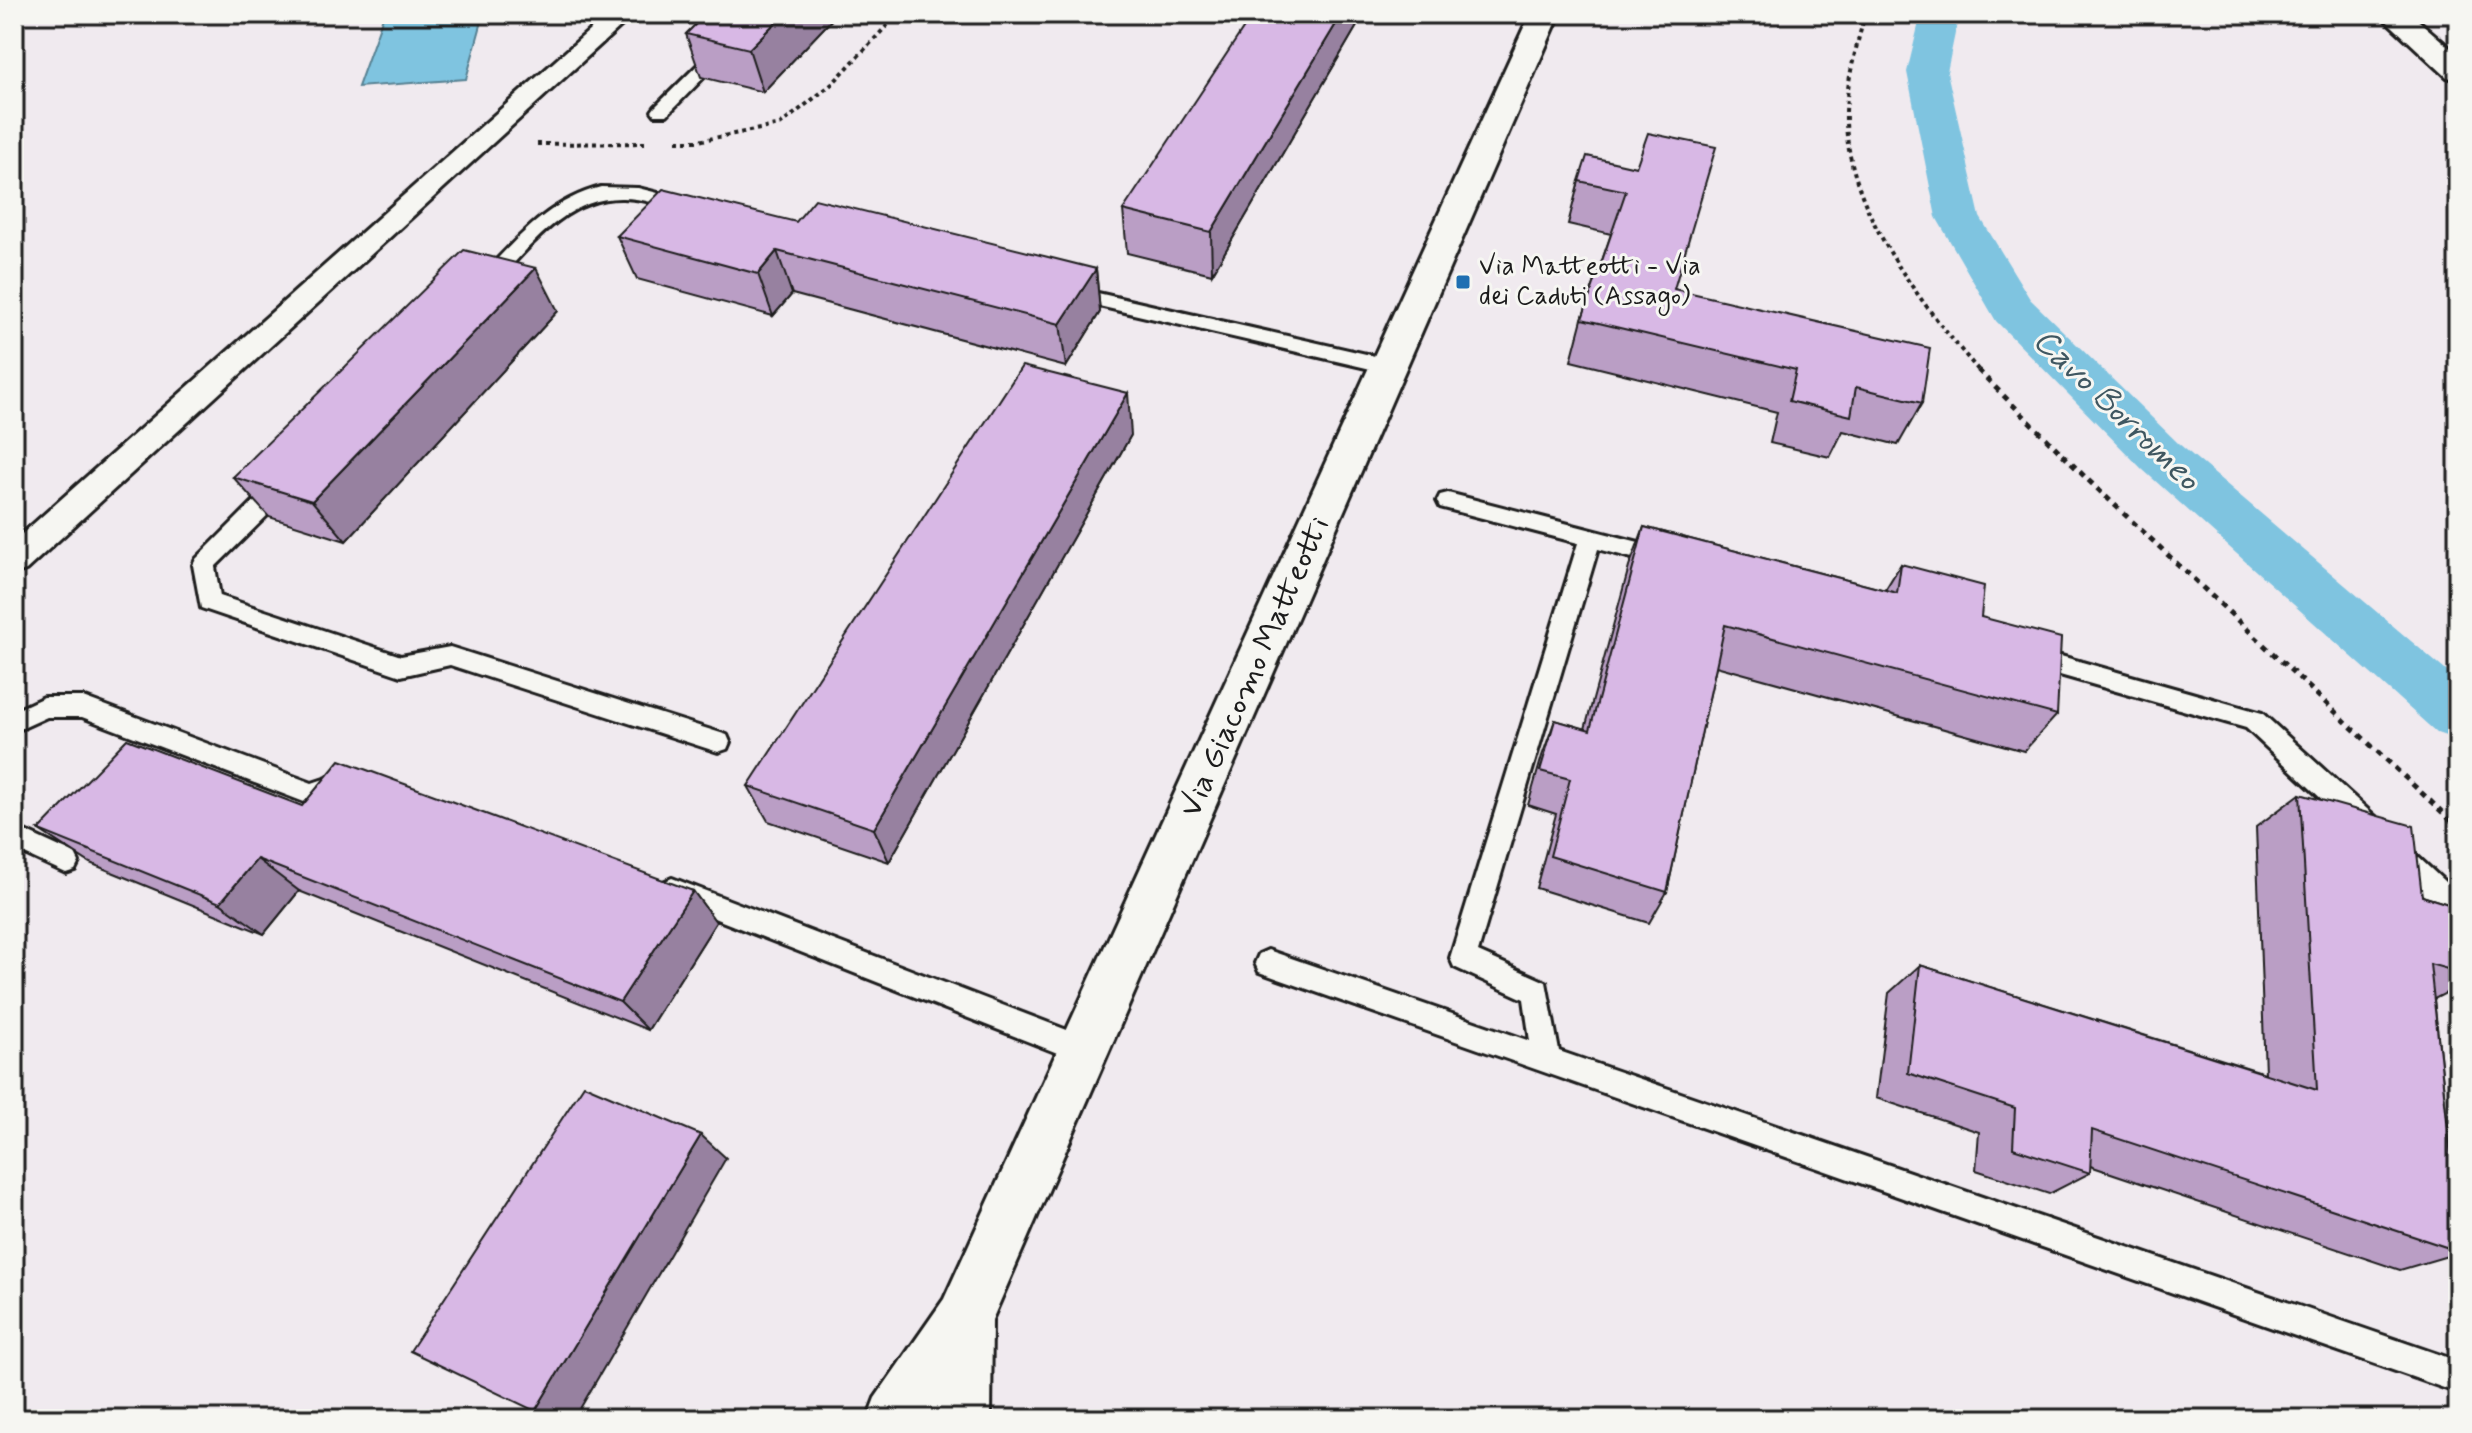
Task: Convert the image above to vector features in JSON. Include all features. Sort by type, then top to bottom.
[{"type":"street","points":[[14,561],[622,14]]},
{"type":"street","name":"Via Giacomo Matteotti","points":[[896,1419],[964,1319],[1545,14]]},
{"type":"street","points":[[2394,14],[2458,71]]},
{"type":"street","name":"Via Giacomo Matteotti","points":[[962,1419],[964,1319]]},
{"type":"lane","points":[[661,111],[758,14]]},
{"type":"lane","points":[[471,296],[560,207],[592,193],[624,192],[702,209]]},
{"type":"lane","points":[[1054,289],[1388,366]]},
{"type":"lane","points":[[293,475],[204,565],[209,602],[401,666],[450,656],[718,742]]},
{"type":"lane","points":[[1448,501],[1695,565]]},
{"type":"lane","points":[[1547,1061],[1536,991],[1463,958],[1590,539]]},
{"type":"lane","points":[[2014,646],[2039,662],[2254,720],[2458,911]]},
{"type":"lane","points":[[14,722],[44,707],[83,707],[312,794],[362,778]]},
{"type":"lane","points":[[14,837],[66,862]]},
{"type":"lane","points":[[655,884],[1083,1050]]},
{"type":"lane","points":[[1268,963],[2458,1377]]},
{"type":"path","points":[[1865,14],[1844,98],[1852,161],[1873,221],[1919,295],[1974,364],[2043,437],[2458,827]]},
{"type":"water","points":[[384,14],[484,14],[466,79],[358,87]]},
{"type":"building","points":[[706,14],[784,14],[749,49],[686,34]]},
{"type":"building","points":[[1253,14],[1342,14],[1211,232],[1123,210]]},
{"type":"building","points":[[1648,133],[1716,147],[1674,289],[1930,348],[1922,403],[1856,387],[1851,416],[1789,401],[1796,370],[1582,319],[1626,191],[1579,181],[1587,156],[1636,167]]},
{"type":"building","points":[[663,189],[796,222],[815,199],[1096,269],[1060,324],[777,251],[758,274],[617,236]]},
{"type":"building","points":[[464,250],[536,268],[312,501],[233,477]]},
{"type":"building","points":[[1022,366],[1128,393],[874,829],[748,786]]},
{"type":"building","points":[[1644,527],[1897,593],[1901,564],[1984,586],[1981,617],[2061,638],[2057,715],[1725,625],[1667,892],[1550,856],[1570,779],[1540,771],[1555,720],[1590,730]]},
{"type":"building","points":[[127,739],[302,806],[340,760],[693,891],[620,1002],[257,859],[220,903],[39,830]]},
{"type":"building","points":[[2300,794],[2414,826],[2422,896],[2458,907],[2458,972],[2430,964],[2458,1221],[2458,1251],[2092,1130],[2090,1173],[2013,1148],[2015,1108],[1908,1073],[1920,965],[2317,1090]]},
{"type":"building","points":[[584,1085],[701,1135],[535,1411],[410,1351]]},
{"type":"waterway","name":"Cavo Borromeo","points":[[1940,14],[1927,72],[1958,217],[2013,310],[2160,456],[2458,716]]},
{"type":"place","name":"Via Matteotti - Via dei Caduti (Assago)","points":[[1463,282]]}]
